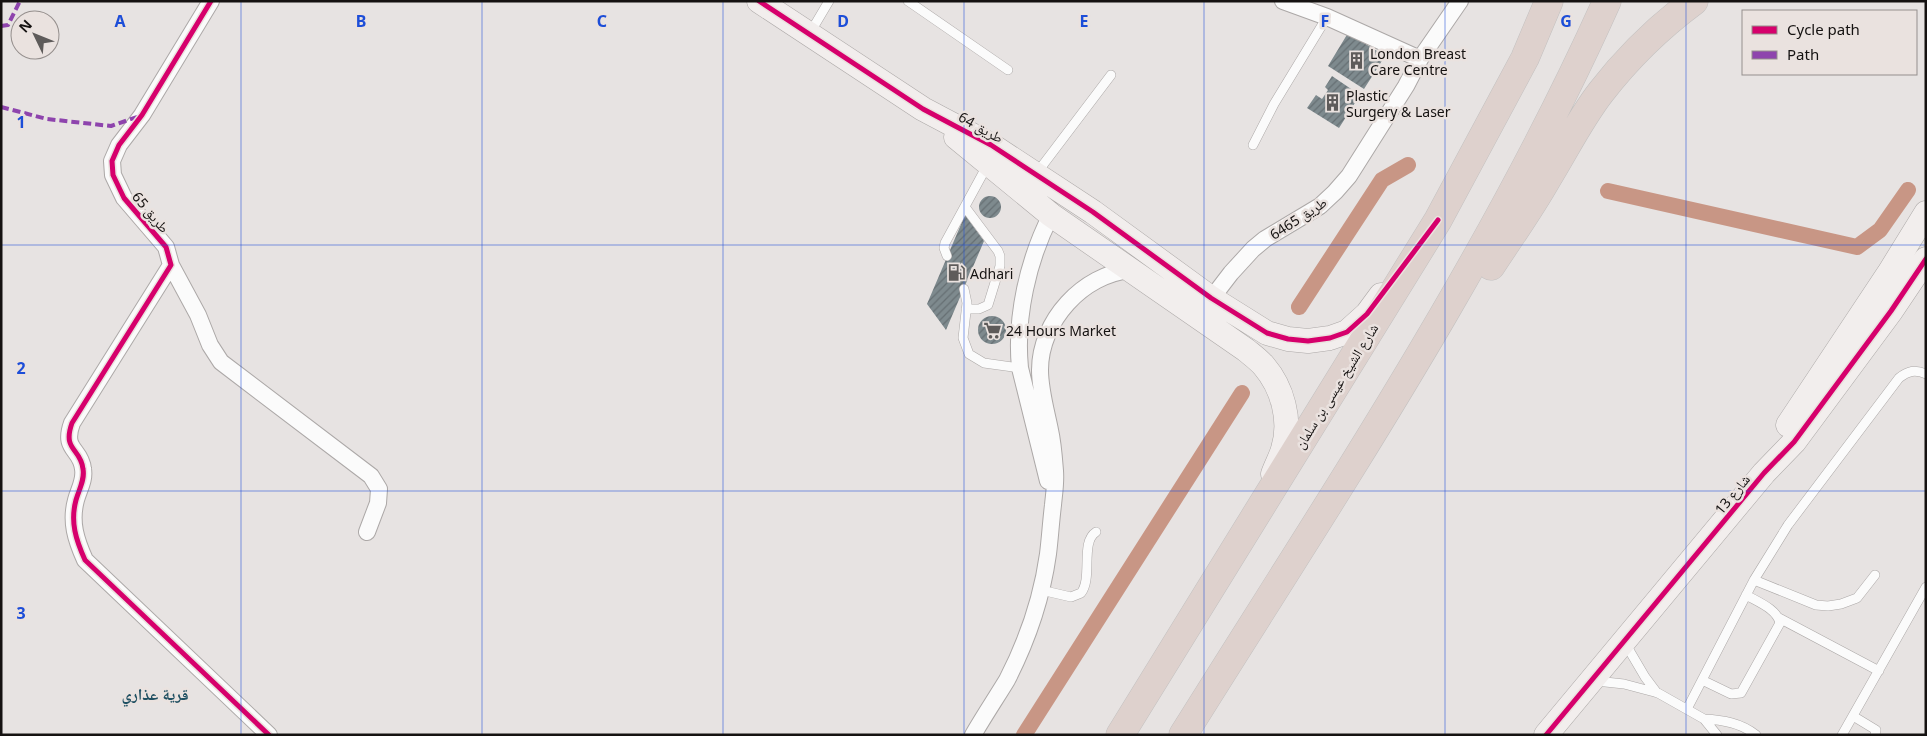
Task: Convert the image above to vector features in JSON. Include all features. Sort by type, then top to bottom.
[{"type":"highway","name":"شارع الشيخ عيسى بن سلمان","points":[[1120,735],[1438,220],[1525,58],[1549,1]]},
{"type":"highway","points":[[1183,735],[1415,364],[1508,203],[1576,69],[1607,1]]},
{"type":"highway","points":[[1415,364],[1462,304],[1517,227],[1548,179],[1572,134],[1601,92],[1634,53],[1671,18],[1694,1]]},
{"type":"street","name":"طريق 65","points":[[211,1],[142,115],[119,145],[112,161],[113,175],[124,198],[166,247],[171,265],[198,315],[210,345],[221,362],[371,476],[380,489],[378,503],[367,532]]},
{"type":"street","name":"طريق 64","points":[[759,1],[923,108],[992,145],[1093,212],[1205,307]]},
{"type":"street","points":[[1283,1],[1327,17],[1420,59]]},
{"type":"street","name":"طريق 6465","points":[[1205,307],[1242,261],[1265,239],[1320,206],[1336,192],[1349,176],[1406,86],[1420,59],[1460,1]]},
{"type":"street","name":"طريق 64","points":[[923,108],[1051,215],[1132,270],[1205,307]]},
{"type":"street","points":[[1053,505],[1018,353],[1024,299],[1037,248],[1051,215],[1064,193]]},
{"type":"street","name":"شارع 13","points":[[1764,473],[1783,432],[1889,273],[1926,213]]},
{"type":"street","points":[[1205,307],[1267,333],[1288,339],[1308,341],[1330,338],[1347,332],[1367,314],[1438,220]]},
{"type":"street","name":"شارع 13","points":[[1546,735],[1764,473],[1794,442],[1891,311],[1926,259]]},
{"type":"street","points":[[171,265],[80,409],[68,435],[70,446],[83,468],[83,480],[72,522],[85,560],[269,735]]},
{"type":"street","points":[[973,735],[1007,679],[1017,658],[1032,620],[1041,590],[1048,555],[1056,472],[1051,433],[1040,385],[1041,356],[1051,328],[1060,312],[1072,298],[1088,286],[1105,277],[1122,271],[1132,270]]},
{"type":"street","points":[[1205,307],[1263,365],[1276,383],[1284,403],[1286,425],[1284,447],[1256,516]]},
{"type":"street","points":[[1020,368],[1040,370]]},
{"type":"lane","points":[[809,35],[829,1]]},
{"type":"lane","points":[[908,1],[1008,70]]},
{"type":"lane","points":[[1254,145],[1274,104],[1327,17]]},
{"type":"lane","points":[[1036,175],[1111,74]]},
{"type":"lane","points":[[947,256],[944,248],[945,243],[988,164]]},
{"type":"lane","points":[[964,207],[998,251],[1000,261],[988,305],[979,309],[966,309]]},
{"type":"lane","points":[[964,289],[967,298],[963,338],[969,354],[984,363],[1020,368]]},
{"type":"lane","points":[[1687,709],[1754,580],[1788,525],[1899,378],[1914,370],[1926,374]]},
{"type":"lane","points":[[1041,590],[1071,597],[1081,593],[1086,584],[1090,538],[1096,532]]},
{"type":"lane","points":[[1754,580],[1816,605],[1828,606],[1841,604],[1857,598],[1874,575]]},
{"type":"lane","points":[[1842,735],[1926,587]]},
{"type":"lane","points":[[1746,595],[1774,612],[1779,618],[1879,671]]},
{"type":"lane","points":[[1702,680],[1731,694],[1741,693],[1780,623],[1779,618]]},
{"type":"lane","points":[[1624,641],[1637,665],[1658,693]]},
{"type":"lane","points":[[1590,681],[1624,684],[1658,693],[1704,719],[1717,735]]},
{"type":"lane","points":[[1853,716],[1876,730],[1876,735]]},
{"type":"lane","points":[[1704,719],[1722,720],[1738,724],[1756,735]]},
{"type":"building","name":"London Breast Care Centre","points":[[1348,33],[1385,56],[1364,89],[1328,66]]},
{"type":"building","name":"Plastic Surgery & Laser","points":[[1332,76],[1360,95],[1339,128],[1307,108],[1316,95],[1322,99],[1328,90],[1325,87]]},
{"type":"building","points":[[990,196],[998,199],[1001,207],[998,215],[990,218],[982,215],[979,207],[982,199]]},
{"type":"building","name":"Adhari","points":[[965,215],[984,241],[946,330],[927,304]]},
{"type":"building","name":"24 Hours Market","points":[[992,316],[1002,320],[1006,330],[1002,340],[992,344],[982,340],[978,330],[982,320]]},
{"type":"waterway","points":[[1299,307],[1382,180],[1408,165]]},
{"type":"waterway","points":[[1608,191],[1857,247],[1880,230],[1908,190]]},
{"type":"waterway","points":[[1024,735],[1242,393]]},
{"type":"marked path","points":[[1,26],[8,25],[20,1]]},
{"type":"marked path","points":[[1,107],[47,119],[111,126],[140,116]]},
{"type":"cycle path","points":[[211,1],[142,115],[119,145],[112,161],[113,175],[124,198],[166,247],[171,265],[72,423],[69,439],[82,462],[83,473],[74,508],[74,523],[85,560],[269,735]]},
{"type":"cycle path","points":[[759,1],[923,109],[991,145],[1093,212],[1211,298],[1267,333],[1288,339],[1308,341],[1330,338],[1347,332],[1367,314],[1438,220]]},
{"type":"cycle path","points":[[1546,735],[1764,473],[1794,442],[1891,311],[1926,259]]},
{"type":"place","name":"London Breast Care Centre","points":[[1356,61]]},
{"type":"place","name":"Plastic Surgery & Laser","points":[[1332,103]]},
{"type":"place","name":"Adhari","points":[[956,273]]},
{"type":"place","name":"24 Hours Market","points":[[992,330]]},
{"type":"district","name":"قرية عذاري","points":[[155,694]]}]
